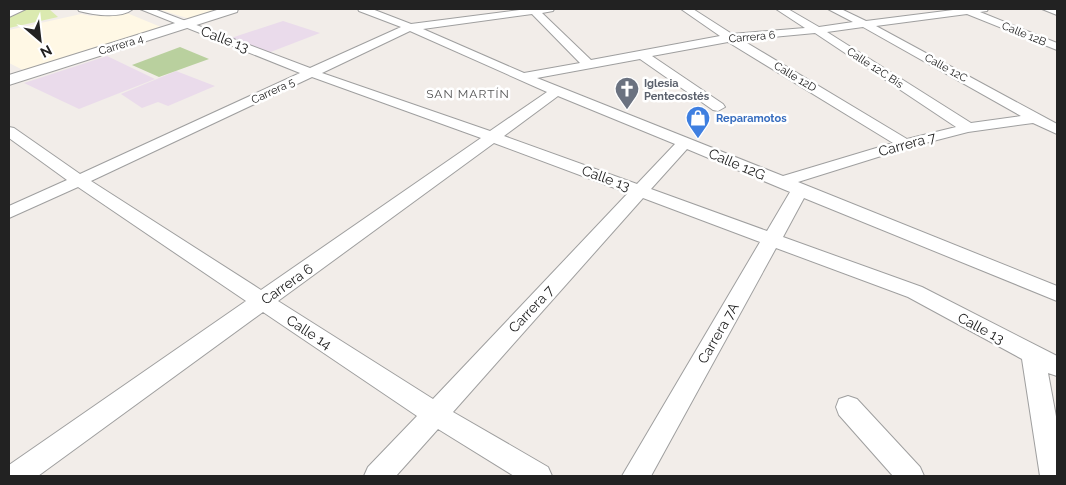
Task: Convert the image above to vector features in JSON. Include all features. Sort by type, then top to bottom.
[{"type":"street","points":[[9,14],[21,9]]},
{"type":"street","points":[[90,10],[115,12],[128,9]]},
{"type":"street","name":"Calle 13","points":[[145,9],[311,73],[640,190],[914,292],[1057,367]]},
{"type":"street","name":"Carrera 4","points":[[9,80],[232,9]]},
{"type":"street","name":"Calle 12G","points":[[363,9],[410,27],[557,91],[1057,294]]},
{"type":"street","points":[[463,9],[472,19]]},
{"type":"street","name":"Carrera 5","points":[[9,213],[410,27],[549,9]]},
{"type":"street","name":"Calle 12D","points":[[686,9],[730,38],[905,144]]},
{"type":"street","name":"Calle 12C Bis","points":[[781,9],[817,30],[968,128]]},
{"type":"street","name":"Calle 12C","points":[[833,9],[865,24],[1057,130]]},
{"type":"street","name":"Carrera 6","points":[[523,77],[730,38],[817,30],[983,9]]},
{"type":"street","points":[[1047,9],[1057,12]]},
{"type":"street","points":[[533,10],[588,64]]},
{"type":"street","name":"Calle 12B","points":[[966,10],[1057,47]]},
{"type":"street","points":[[886,12],[902,19]]},
{"type":"street","points":[[641,54],[718,107]]},
{"type":"street","name":"Carrera 6","points":[[16,476],[557,91]]},
{"type":"street","name":"Carrera 7","points":[[791,186],[905,144],[968,128],[1036,118]]},
{"type":"street","name":"Calle 14","points":[[9,131],[79,181],[434,414],[538,476]]},
{"type":"street","name":"Carrera 7","points":[[378,476],[685,142]]},
{"type":"street","name":"Carrera 7A","points":[[636,476],[772,240],[791,186]]},
{"type":"street","points":[[1033,356],[1054,476]]},
{"type":"street","points":[[848,407],[910,476]]},
{"type":"shaded area","points":[[158,9],[218,9],[190,19]]},
{"type":"shaded area","points":[[122,11],[161,27],[23,70],[9,63],[9,30],[81,14],[91,16]]},
{"type":"shaded area","points":[[283,21],[320,33],[268,53],[228,39]]},
{"type":"shaded area","points":[[107,56],[155,79],[79,109],[24,83]]},
{"type":"shaded area","points":[[176,71],[215,86],[168,106],[158,102],[142,108],[121,94]]},
{"type":"green space","points":[[9,9],[49,9],[58,17],[9,28]]},
{"type":"green space","points":[[180,47],[209,59],[159,77],[132,65]]},
{"type":"place","name":"Iglesia Pentecostés","points":[[627,110]]},
{"type":"place","name":"Reparamotos","points":[[698,139]]},
{"type":"district","name":"SAN MARTÍN","points":[[468,94]]}]
